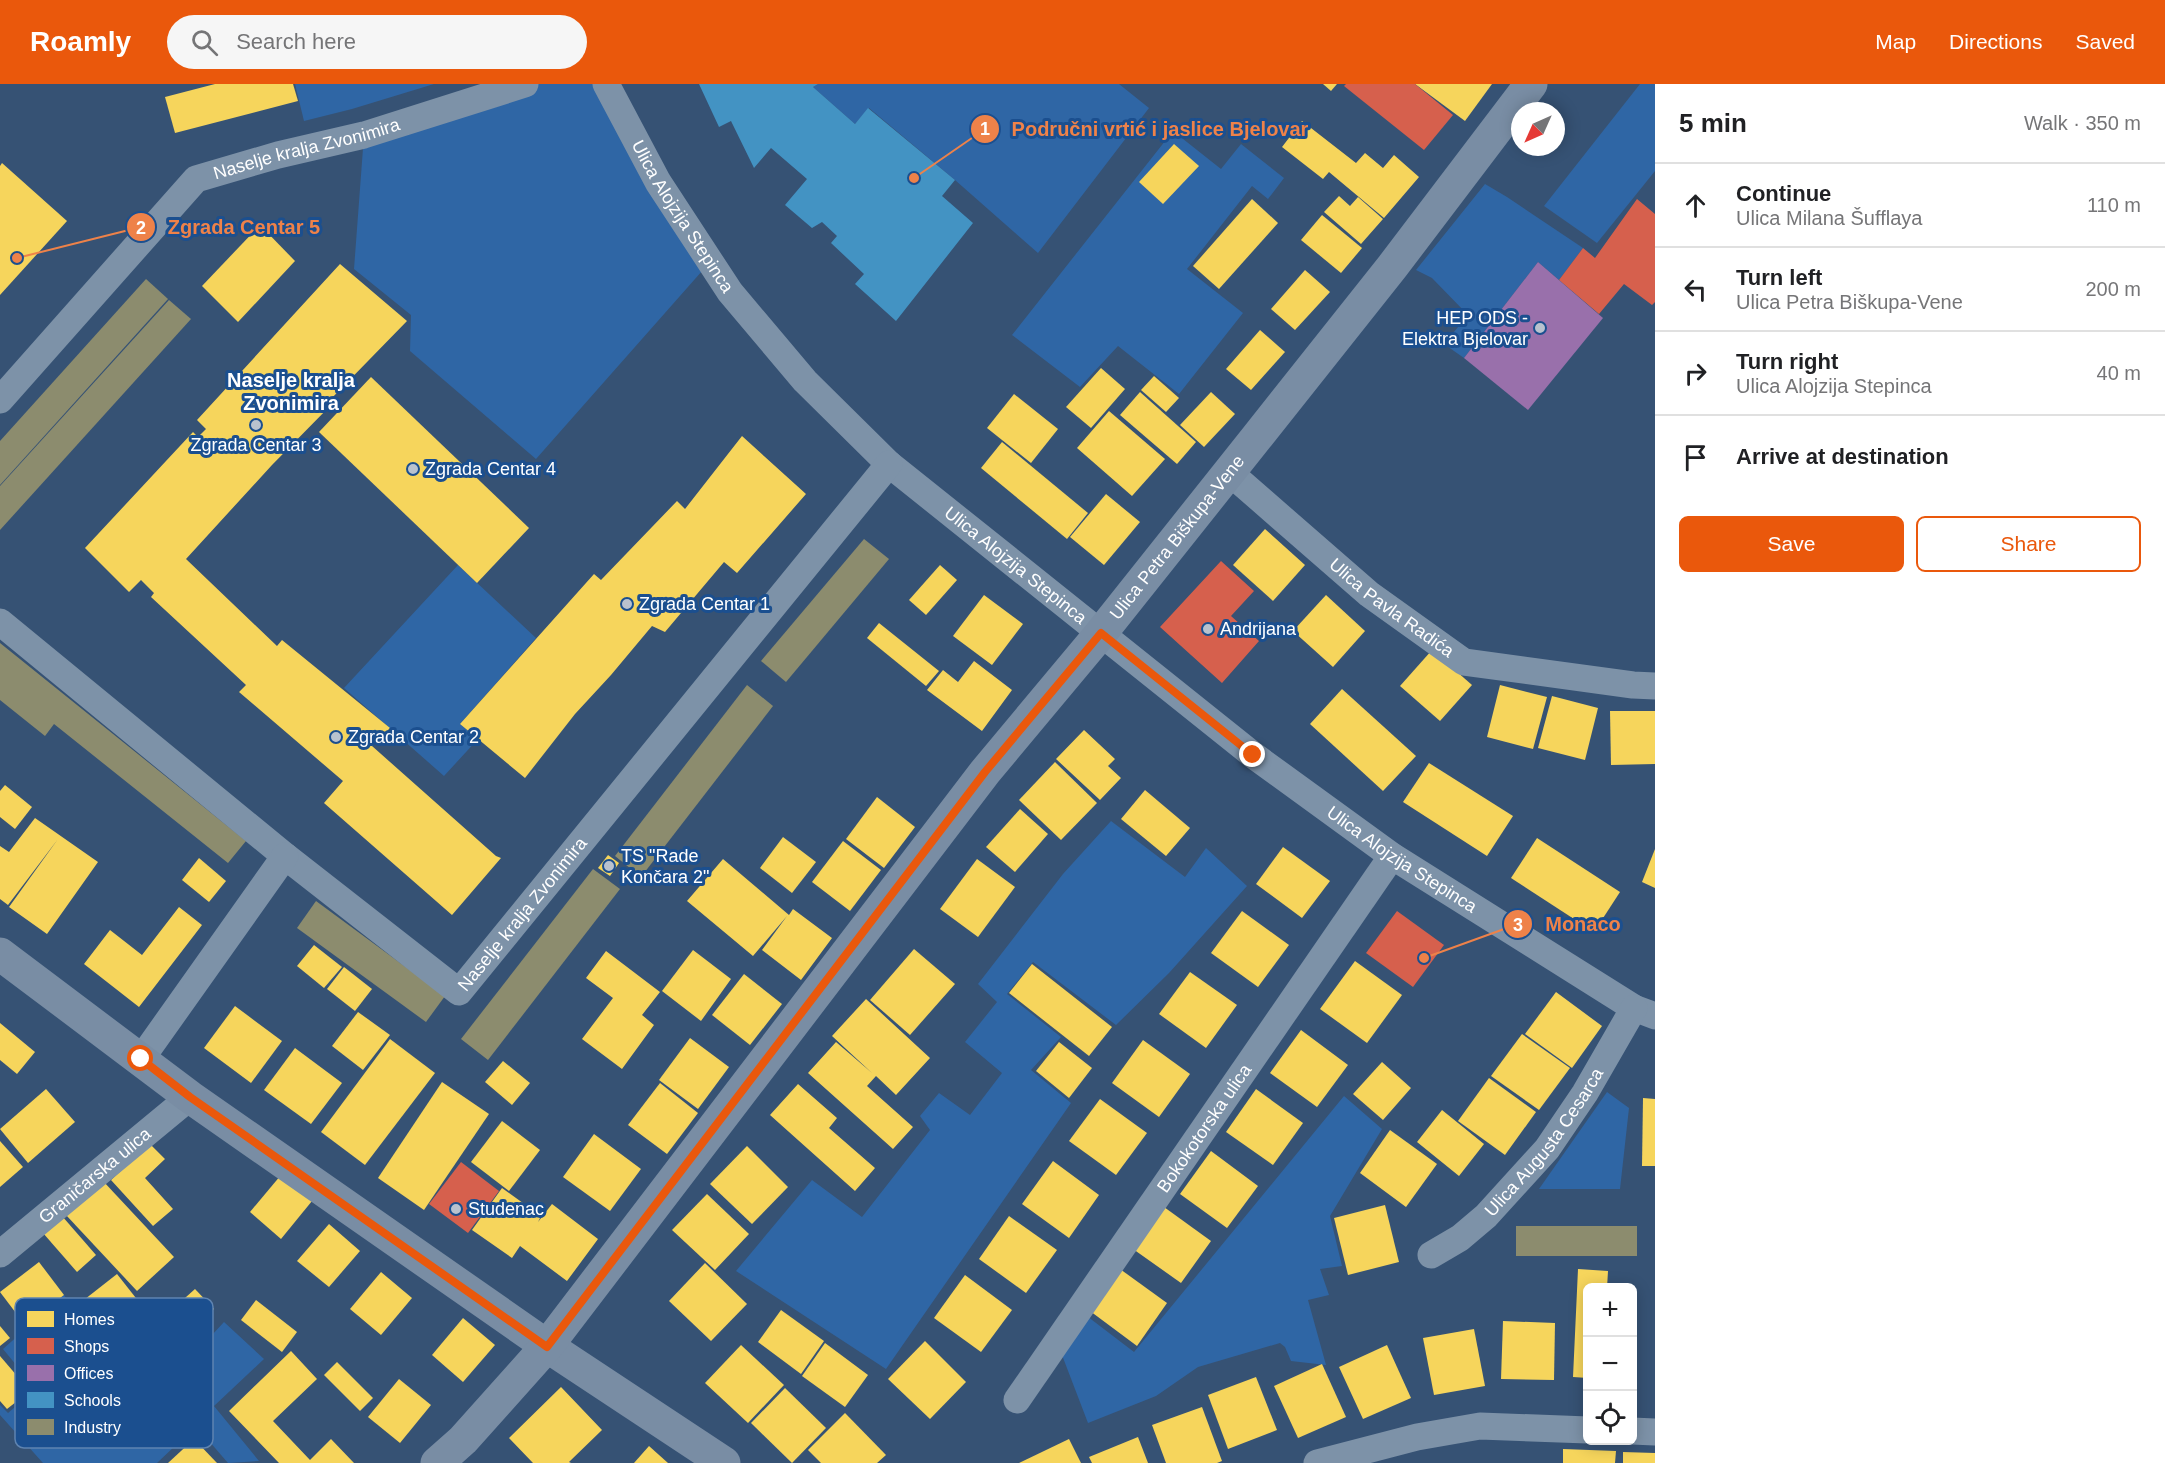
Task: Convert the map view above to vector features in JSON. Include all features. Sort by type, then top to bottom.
[{"type":"main road","name":"Ulica Petra Biškupa-Vene","points":[[437,1463],[463,1440],[547,1347],[985,772],[1101,633],[1392,267],[1531,84]]},
{"type":"main road","points":[[0,954],[190,1097],[547,1347],[724,1463]]},
{"type":"street","name":"Naselje kralja Zvonimira","points":[[0,400],[196,179],[278,155],[364,135],[525,84]]},
{"type":"street","name":"Ulica Alojzija Stepinca","points":[[606,84],[658,182],[730,292],[805,381],[890,464],[1231,739],[1392,856],[1645,1012]]},
{"type":"street","name":"Naselje kralja Zvonimira","points":[[0,622],[285,856],[459,992],[890,464]]},
{"type":"street","name":"Ulica Pavla Radića","points":[[1229,472],[1369,594],[1464,662],[1655,686]]},
{"type":"street","points":[[141,1059],[285,856]]},
{"type":"street","name":"Bokokotorska ulica","points":[[1017,1400],[1392,856]]},
{"type":"street","name":"Ulica Augusta Cesarca","points":[[1431,1255],[1460,1238],[1486,1216],[1547,1149],[1645,1012]]},
{"type":"street","name":"Graničarska ulica","points":[[0,1254],[190,1097]]},
{"type":"street","points":[[1317,1463],[1417,1437],[1480,1426],[1583,1430]]},
{"type":"street","points":[[1637,1431],[1655,1432]]},
{"type":"shaded area","points":[[295,84],[434,84],[304,121]]},
{"type":"shaded area","points":[[527,84],[606,84],[710,262],[536,459],[410,351],[411,315],[354,269],[364,135]]},
{"type":"shaded area","points":[[818,84],[1119,84],[1149,108],[1038,253],[869,108],[855,124],[813,87]]},
{"type":"shaded area","points":[[1640,84],[1655,84],[1655,171],[1597,243],[1544,206]]},
{"type":"shaded area","points":[[1173,131],[1221,169],[1241,144],[1284,178],[1268,199],[1252,186],[1187,269],[1243,313],[1179,394],[1118,346],[1080,387],[1012,335]]},
{"type":"shaded area","points":[[1485,184],[1583,248],[1559,280],[1538,262],[1464,358],[1444,344],[1468,315],[1432,278],[1416,270]]},
{"type":"shaded area","points":[[458,565],[536,638],[460,724],[478,739],[444,776],[344,688]]},
{"type":"shaded area","points":[[1111,821],[1185,877],[1206,848],[1247,886],[1169,973],[1116,1025],[1033,962],[1007,994],[1061,1037],[1031,1070],[1071,1103],[886,1369],[736,1271],[812,1180],[862,1217],[930,1130],[920,1116],[939,1093],[970,1115],[1002,1073],[965,1042],[997,1002],[978,984],[1063,874]]},
{"type":"shaded area","points":[[1607,1092],[1629,1108],[1620,1189],[1539,1189]]},
{"type":"shaded area","points":[[1344,1096],[1382,1129],[1330,1216],[1342,1266],[1320,1269],[1329,1295],[1308,1300],[1326,1365],[1291,1361],[1285,1347],[1280,1343],[1198,1367],[1156,1396],[1088,1423],[1057,1342],[1079,1310],[1134,1352]]},
{"type":"shaded area","points":[[224,1322],[264,1359],[214,1406],[259,1461],[228,1463],[213,1446],[213,1334]]},
{"type":"shaded area","points":[[15,1338],[15,1364],[3,1349]]},
{"type":"shaded area","points":[[0,1405],[8,1413],[15,1407],[15,1432],[0,1415]]},
{"type":"shaded area","points":[[30,1448],[173,1448],[157,1463],[43,1463]]},
{"type":"building: Homes","points":[[215,84],[293,84],[298,101],[175,133],[165,97]]},
{"type":"building: Homes","points":[[1323,84],[1337,84],[1331,91]]},
{"type":"building: Homes","points":[[1415,84],[1492,84],[1465,121]]},
{"type":"building: Homes","points":[[1302,121],[1356,163],[1365,153],[1383,168],[1394,155],[1419,177],[1384,218],[1329,172],[1323,179],[1282,147]]},
{"type":"building: Homes","points":[[1174,144],[1199,166],[1163,204],[1139,182]]},
{"type":"building: Homes","points":[[2,163],[67,221],[0,295],[0,166]]},
{"type":"building: Homes","points":[[1339,196],[1350,206],[1358,197],[1383,219],[1361,244],[1324,212]]},
{"type":"building: Homes","points":[[1252,199],[1278,223],[1219,289],[1193,266]]},
{"type":"building: Homes","points":[[1322,215],[1362,248],[1341,273],[1301,240]]},
{"type":"building: Homes","points":[[260,225],[295,261],[238,322],[202,286]]},
{"type":"building: Homes","points":[[340,264],[407,321],[329,401],[332,404],[272,465],[186,559],[277,646],[282,640],[390,728],[372,746],[501,858],[452,915],[324,803],[343,781],[239,692],[246,685],[151,597],[154,593],[141,580],[129,592],[85,548],[193,432],[198,437],[206,429],[197,420]]},
{"type":"building: Homes","points":[[1305,270],[1330,292],[1295,330],[1271,309]]},
{"type":"building: Homes","points":[[1260,330],[1285,352],[1251,390],[1226,369]]},
{"type":"building: Homes","points":[[1101,368],[1125,389],[1091,428],[1066,407]]},
{"type":"building: Homes","points":[[1154,376],[1179,398],[1166,412],[1141,390]]},
{"type":"building: Homes","name":"Zgrada Centar 4","points":[[371,377],[529,528],[477,583],[319,432]]},
{"type":"building: Homes","points":[[1140,392],[1196,442],[1177,464],[1120,415]]},
{"type":"building: Homes","points":[[1211,392],[1235,414],[1204,447],[1180,425]]},
{"type":"building: Homes","points":[[1014,394],[1058,429],[1031,463],[987,428]]},
{"type":"building: Homes","points":[[1109,411],[1165,459],[1132,496],[1077,448]]},
{"type":"building: Homes","name":"Zgrada Centar 1","points":[[742,436],[806,494],[737,573],[724,562],[665,632],[652,626],[575,714],[525,778],[460,724],[594,574],[601,580],[677,501],[685,509]]},
{"type":"building: Homes","points":[[1002,442],[1088,513],[1067,539],[981,468]]},
{"type":"building: Homes","points":[[1106,494],[1140,522],[1104,565],[1070,537]]},
{"type":"building: Homes","points":[[1265,529],[1305,565],[1273,601],[1233,565]]},
{"type":"building: Homes","points":[[940,565],[957,580],[926,615],[909,600]]},
{"type":"building: Homes","points":[[984,595],[1023,624],[992,665],[953,636]]},
{"type":"building: Homes","points":[[1326,595],[1365,631],[1333,667],[1293,631]]},
{"type":"building: Homes","points":[[879,623],[939,671],[926,686],[867,638]]},
{"type":"building: Homes","points":[[1432,650],[1472,685],[1440,721],[1400,686]]},
{"type":"building: Homes","points":[[974,661],[1012,690],[982,731],[927,690],[943,670],[958,682]]},
{"type":"building: Homes","points":[[1500,685],[1547,697],[1533,749],[1487,737]]},
{"type":"building: Homes","points":[[1342,689],[1416,756],[1383,791],[1310,724]]},
{"type":"building: Homes","points":[[1552,696],[1598,708],[1585,760],[1538,748]]},
{"type":"building: Homes","points":[[1610,711],[1655,711],[1655,764],[1611,765]]},
{"type":"building: Homes","points":[[1084,730],[1115,759],[1108,766],[1121,778],[1100,800],[1056,759]]},
{"type":"building: Homes","points":[[1055,762],[1097,803],[1061,840],[1019,800]]},
{"type":"building: Homes","points":[[1429,763],[1513,816],[1487,856],[1403,802]]},
{"type":"building: Homes","points":[[5,785],[32,807],[15,829],[0,817],[0,791]]},
{"type":"building: Homes","points":[[1145,790],[1190,828],[1166,856],[1121,819]]},
{"type":"building: Homes","points":[[877,797],[915,827],[884,868],[846,839]]},
{"type":"building: Homes","points":[[1020,809],[1048,834],[1015,872],[986,847]]},
{"type":"building: Homes","points":[[35,818],[98,862],[47,934],[9,907],[58,839],[8,905],[0,899],[0,846],[9,852]]},
{"type":"building: Homes","points":[[783,837],[816,862],[792,893],[760,868]]},
{"type":"building: Homes","points":[[1537,838],[1620,892],[1594,932],[1511,878]]},
{"type":"building: Homes","points":[[843,841],[881,870],[850,911],[812,882]]},
{"type":"building: Homes","points":[[1283,847],[1330,881],[1302,918],[1256,884]]},
{"type":"building: Homes","points":[[1655,849],[1655,888],[1642,882]]},
{"type":"building: Homes","name":"TS \"Rade Končara 2\"","points":[[608,855],[619,863],[610,876],[598,868]]},
{"type":"building: Homes","points":[[199,858],[226,881],[209,902],[182,880]]},
{"type":"building: Homes","points":[[723,859],[789,915],[793,909],[832,938],[801,980],[762,950],[787,916],[753,956],[687,901]]},
{"type":"building: Homes","points":[[977,859],[1015,887],[978,937],[940,909]]},
{"type":"building: Homes","points":[[179,907],[202,925],[139,1007],[84,964],[110,930],[142,955]]},
{"type":"building: Homes","points":[[1242,911],[1289,945],[1258,987],[1211,953]]},
{"type":"building: Homes","points":[[314,945],[342,967],[324,988],[297,966]]},
{"type":"building: Homes","points":[[914,949],[955,984],[910,1035],[870,1000]]},
{"type":"building: Homes","points":[[693,950],[731,979],[701,1021],[662,991]]},
{"type":"building: Homes","points":[[606,951],[660,992],[642,1015],[654,1025],[622,1069],[582,1039],[613,998],[586,978]]},
{"type":"building: Homes","points":[[1355,961],[1402,995],[1367,1043],[1320,1009]]},
{"type":"building: Homes","points":[[1032,964],[1112,1027],[1089,1056],[1009,993]]},
{"type":"building: Homes","points":[[344,967],[372,989],[355,1011],[327,989]]},
{"type":"building: Homes","points":[[1190,972],[1237,1005],[1206,1048],[1159,1014]]},
{"type":"building: Homes","points":[[744,974],[782,1004],[750,1045],[712,1015]]},
{"type":"building: Homes","points":[[1556,992],[1602,1026],[1572,1068],[1525,1034]]},
{"type":"building: Homes","points":[[866,999],[930,1058],[896,1095],[876,1076],[867,1086],[913,1127],[893,1149],[808,1073],[836,1042],[872,1073],[832,1036]]},
{"type":"building: Homes","points":[[235,1006],[282,1041],[251,1083],[204,1048]]},
{"type":"building: Homes","points":[[358,1012],[390,1035],[363,1070],[332,1046]]},
{"type":"building: Homes","points":[[0,1023],[35,1052],[17,1074],[0,1060]]},
{"type":"building: Homes","points":[[1301,1030],[1348,1065],[1317,1107],[1270,1073]]},
{"type":"building: Homes","points":[[1522,1034],[1570,1068],[1539,1110],[1491,1076]]},
{"type":"building: Homes","points":[[690,1038],[729,1067],[698,1109],[659,1080]]},
{"type":"building: Homes","points":[[390,1039],[435,1073],[365,1165],[321,1132]]},
{"type":"building: Homes","points":[[1143,1040],[1190,1074],[1159,1117],[1112,1083]]},
{"type":"building: Homes","points":[[1059,1042],[1092,1068],[1069,1098],[1036,1071]]},
{"type":"building: Homes","points":[[295,1048],[342,1083],[311,1124],[264,1090]]},
{"type":"building: Homes","points":[[503,1061],[530,1083],[512,1105],[485,1082]]},
{"type":"building: Homes","points":[[1382,1062],[1411,1088],[1383,1120],[1353,1094]]},
{"type":"building: Homes","points":[[1489,1078],[1536,1112],[1505,1155],[1458,1121]]},
{"type":"building: Homes","points":[[442,1082],[489,1114],[424,1210],[378,1178]]},
{"type":"building: Homes","points":[[660,1083],[698,1113],[667,1154],[628,1125]]},
{"type":"building: Homes","points":[[798,1084],[837,1118],[829,1128],[875,1168],[855,1191],[770,1115]]},
{"type":"building: Homes","points":[[46,1089],[75,1122],[28,1163],[0,1129]]},
{"type":"building: Homes","points":[[1256,1089],[1303,1123],[1273,1165],[1226,1132]]},
{"type":"building: Homes","points":[[1643,1098],[1655,1099],[1655,1166],[1642,1166]]},
{"type":"building: Homes","points":[[1100,1099],[1147,1133],[1116,1175],[1069,1141]]},
{"type":"building: Homes","points":[[1442,1110],[1484,1144],[1459,1176],[1417,1142]]},
{"type":"building: Homes","points":[[502,1121],[540,1150],[509,1191],[471,1162]]},
{"type":"building: Homes","points":[[1390,1130],[1437,1164],[1406,1207],[1360,1173]]},
{"type":"building: Homes","points":[[594,1134],[641,1169],[610,1211],[563,1177]]},
{"type":"building: Homes","points":[[0,1141],[23,1167],[0,1187]]},
{"type":"building: Homes","points":[[150,1144],[165,1159],[145,1178],[173,1209],[153,1226],[111,1180]]},
{"type":"building: Homes","points":[[747,1146],[788,1187],[752,1224],[710,1184]]},
{"type":"building: Homes","points":[[1211,1151],[1258,1186],[1227,1228],[1180,1194]]},
{"type":"building: Homes","points":[[1053,1161],[1099,1195],[1069,1238],[1022,1204]]},
{"type":"building: Homes","points":[[281,1175],[312,1201],[281,1239],[250,1212]]},
{"type":"building: Homes","points":[[103,1181],[174,1257],[137,1291],[66,1215]]},
{"type":"building: Homes","points":[[502,1188],[541,1216],[538,1222],[552,1204],[598,1239],[567,1281],[520,1246],[512,1258],[472,1230]]},
{"type":"building: Homes","points":[[707,1194],[749,1234],[715,1270],[672,1230]]},
{"type":"building: Homes","points":[[1385,1205],[1399,1262],[1348,1275],[1334,1218]]},
{"type":"building: Homes","points":[[1164,1207],[1211,1241],[1181,1283],[1133,1249]]},
{"type":"building: Homes","points":[[62,1216],[96,1255],[77,1272],[43,1233]]},
{"type":"building: Homes","points":[[1009,1216],[1057,1250],[1026,1293],[979,1259]]},
{"type":"building: Homes","points":[[329,1224],[360,1251],[329,1287],[297,1261]]},
{"type":"building: Homes","points":[[39,1262],[64,1295],[60,1298],[15,1298],[15,1312],[0,1292]]},
{"type":"building: Homes","points":[[705,1263],[747,1304],[711,1341],[669,1301]]},
{"type":"building: Homes","points":[[1120,1269],[1167,1303],[1137,1346],[1090,1311]]},
{"type":"building: Homes","points":[[1578,1269],[1608,1271],[1607,1283],[1583,1283],[1583,1378],[1573,1377]]},
{"type":"building: Homes","points":[[381,1272],[412,1298],[381,1335],[350,1309]]},
{"type":"building: Homes","points":[[117,1274],[136,1298],[86,1298]]},
{"type":"building: Homes","points":[[965,1275],[1012,1310],[981,1352],[934,1318]]},
{"type":"building: Homes","points":[[195,1289],[204,1298],[185,1298]]},
{"type":"building: Homes","points":[[256,1300],[297,1332],[282,1352],[241,1320]]},
{"type":"building: Homes","points":[[781,1310],[824,1341],[801,1374],[758,1342]]},
{"type":"building: Homes","points":[[463,1318],[495,1345],[463,1382],[432,1355]]},
{"type":"building: Homes","points":[[1503,1321],[1555,1323],[1554,1380],[1501,1379]]},
{"type":"building: Homes","points":[[0,1326],[10,1338],[0,1346]]},
{"type":"building: Homes","points":[[1474,1329],[1485,1386],[1434,1395],[1423,1338]]},
{"type":"building: Homes","points":[[925,1341],[966,1382],[930,1419],[888,1379]]},
{"type":"building: Homes","points":[[825,1343],[868,1375],[845,1407],[802,1376]]},
{"type":"building: Homes","points":[[741,1345],[784,1385],[748,1423],[705,1383]]},
{"type":"building: Homes","points":[[1387,1345],[1411,1398],[1363,1419],[1339,1367]]},
{"type":"building: Homes","points":[[291,1351],[317,1379],[273,1421],[310,1460],[331,1439],[354,1463],[279,1463],[229,1411]]},
{"type":"building: Homes","points":[[0,1356],[15,1374],[15,1403],[7,1409],[0,1401]]},
{"type":"building: Homes","points":[[337,1362],[373,1398],[360,1411],[324,1375]]},
{"type":"building: Homes","points":[[1322,1364],[1346,1417],[1298,1438],[1274,1386]]},
{"type":"building: Homes","points":[[1256,1377],[1277,1430],[1228,1449],[1208,1395]]},
{"type":"building: Homes","points":[[399,1379],[431,1405],[400,1443],[368,1417]]},
{"type":"building: Homes","points":[[561,1387],[602,1430],[569,1462],[571,1463],[533,1463],[509,1438]]},
{"type":"building: Homes","points":[[785,1388],[826,1428],[792,1463],[751,1423]]},
{"type":"building: Homes","points":[[1202,1407],[1222,1461],[1217,1463],[1166,1463],[1152,1425]]},
{"type":"building: Homes","points":[[845,1413],[886,1455],[877,1463],[821,1463],[808,1450]]},
{"type":"building: Homes","points":[[1138,1437],[1148,1463],[1092,1463],[1089,1457]]},
{"type":"building: Homes","points":[[1069,1439],[1081,1463],[1019,1463]]},
{"type":"building: Homes","points":[[649,1446],[668,1463],[634,1463]]},
{"type":"building: Homes","points":[[184,1448],[203,1448],[217,1463],[168,1463]]},
{"type":"building: Homes","points":[[1563,1449],[1616,1451],[1615,1463],[1563,1463]]},
{"type":"building: Homes","points":[[1623,1452],[1655,1453],[1655,1463],[1623,1463]]},
{"type":"building: Shops","points":[[1346,84],[1415,84],[1453,115],[1424,150],[1344,86]]},
{"type":"building: Shops","points":[[1637,199],[1655,214],[1655,302],[1652,305],[1624,284],[1599,314],[1559,280],[1583,248],[1595,258]]},
{"type":"building: Shops","points":[[1221,561],[1254,591],[1231,616],[1259,641],[1222,683],[1160,627]]},
{"type":"building: Shops","points":[[1397,911],[1444,945],[1413,987],[1366,953]]},
{"type":"building: Shops","points":[[461,1162],[499,1191],[468,1233],[429,1204]]},
{"type":"building: Offices","name":"HEP ODS - Elektra Bjelovar","points":[[1538,262],[1603,318],[1528,410],[1464,358]]},
{"type":"building: Schools","points":[[699,84],[818,84],[813,87],[855,124],[868,108],[955,180],[942,196],[973,223],[896,321],[855,284],[864,274],[831,243],[837,236],[822,222],[812,228],[785,205],[807,179],[771,148],[754,168],[731,121],[719,127]]},
{"type":"building: Industry","points":[[146,279],[168,299],[0,485],[0,441]]},
{"type":"building: Industry","points":[[169,300],[191,319],[0,530],[0,486]]},
{"type":"building: Industry","points":[[864,539],[889,559],[786,682],[761,661]]},
{"type":"building: Industry","points":[[0,643],[246,841],[228,863],[54,724],[45,736],[0,700]]},
{"type":"building: Industry","points":[[747,685],[773,706],[641,877],[615,856]]},
{"type":"building: Industry","points":[[593,869],[620,889],[488,1060],[461,1039]]},
{"type":"building: Industry","points":[[316,901],[445,996],[426,1022],[297,928]]},
{"type":"building: Industry","points":[[1516,1226],[1637,1226],[1637,1256],[1516,1256]]},
{"type":"place","name":"Područni vrtić i jaslice Bjelovar","points":[[914,178]]},
{"type":"place","name":"Zgrada Centar 5","points":[[17,258]]},
{"type":"place","name":"HEP ODS - Elektra Bjelovar","points":[[1540,328]]},
{"type":"place","name":"Zgrada Centar 3","points":[[256,425]]},
{"type":"place","name":"Zgrada Centar 4","points":[[413,469]]},
{"type":"place","name":"Zgrada Centar 1","points":[[627,604]]},
{"type":"place","name":"Andrijana","points":[[1208,629]]},
{"type":"place","name":"Zgrada Centar 2","points":[[336,737]]},
{"type":"place","name":"TS \"Rade Končara 2\"","points":[[609,866]]},
{"type":"place","name":"Monaco","points":[[1424,958]]},
{"type":"place","name":"Studenac","points":[[456,1209]]},
{"type":"district","name":"Naselje kralja Zvonimira","points":[[291,392]]},
{"type":"route","points":[[141,1059],[190,1097],[547,1347],[985,772],[1101,633],[1253,755]]}]
